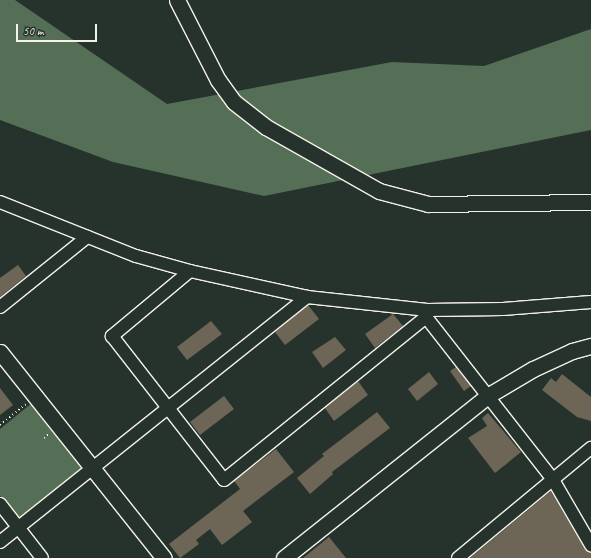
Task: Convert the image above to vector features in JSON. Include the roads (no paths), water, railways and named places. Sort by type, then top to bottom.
[{"type":"street","points":[[177,0],[218,80],[234,102],[266,127],[379,191],[428,204],[591,202]]},
{"type":"street","points":[[0,202],[136,256],[190,271],[307,296],[427,314],[591,302]]},
{"type":"street","points":[[0,307],[87,237]]},
{"type":"street","points":[[190,271],[112,336],[224,480],[427,314]]},
{"type":"street","points":[[0,542],[307,296]]},
{"type":"street","points":[[427,314],[552,478],[591,545]]},
{"type":"street","points":[[284,558],[489,395],[533,369],[572,351],[591,346]]},
{"type":"street","points":[[0,352],[164,558]]},
{"type":"street","points":[[458,558],[552,478],[591,448]]},
{"type":"street","points":[[0,504],[42,558]]}]
